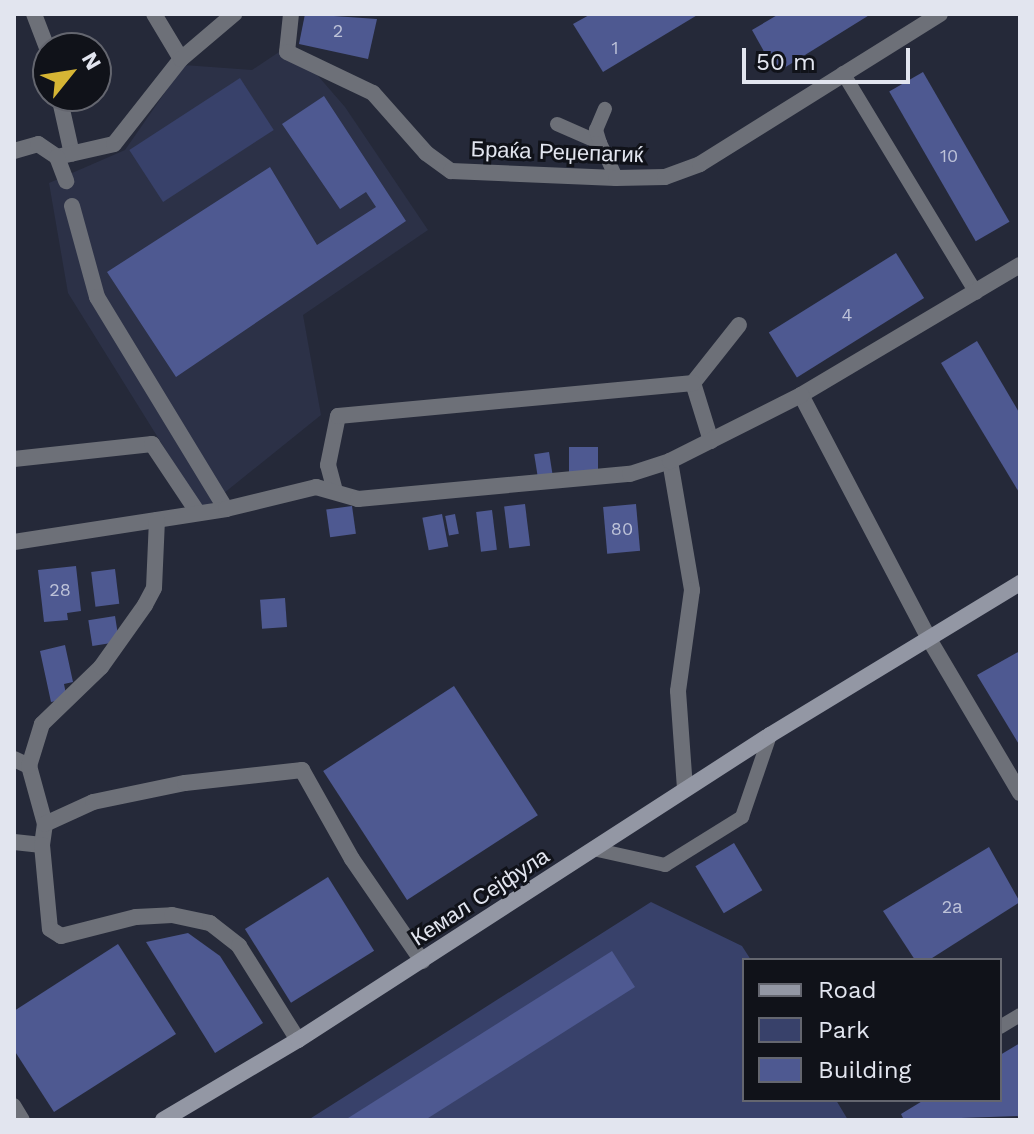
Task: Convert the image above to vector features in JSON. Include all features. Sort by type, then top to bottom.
[{"type":"street","points":[[154,14],[181,59]]},
{"type":"street","points":[[14,151],[38,144],[65,155],[114,144],[181,59],[234,14]]},
{"type":"street","name":"Браќа Реџепагиќ","points":[[291,14],[287,52],[373,93],[426,153],[451,171],[665,177],[700,164],[843,73]]},
{"type":"street","points":[[843,73],[940,14]]},
{"type":"street","points":[[61,112],[66,181]]},
{"type":"street","points":[[72,206],[97,297],[226,509]]},
{"type":"street","points":[[14,542],[226,509],[316,487],[373,497],[630,474],[670,461],[801,395],[1020,265]]},
{"type":"street","points":[[335,491],[328,465],[338,416],[693,383],[739,325]]},
{"type":"street","points":[[693,383],[711,441]]},
{"type":"street","points":[[801,395],[929,639],[1020,793]]},
{"type":"street","points":[[14,459],[152,444],[198,513]]},
{"type":"street","points":[[670,461],[692,590],[678,691],[685,788]]},
{"type":"street","points":[[157,520],[154,588],[101,667],[42,724],[22,763],[45,824],[42,845],[50,929],[61,936],[136,917],[172,915],[210,923],[239,946],[298,1040]]},
{"type":"street","points":[[929,639],[1020,583]]},
{"type":"street","name":"Кемал Сејфула","points":[[163,1120],[298,1040],[685,788],[929,639]]},
{"type":"street","points":[[45,824],[93,802],[155,789],[302,770],[352,859],[422,961]]},
{"type":"street","points":[[14,842],[42,845]]},
{"type":"lane","points":[[843,73],[976,293]]},
{"type":"lane","points":[[605,109],[596,130],[616,178]]},
{"type":"lane","points":[[557,124],[600,143]]},
{"type":"lane","points":[[593,849],[665,865],[742,817],[770,735]]},
{"type":"lane","points":[[1002,1026],[1020,1015]]},
{"type":"lane","points":[[14,1105],[23,1120]]},
{"type":"shaded area","points":[[279,52],[312,69],[345,107],[428,230],[303,315],[321,415],[203,510],[68,293],[49,183],[125,150],[184,65],[252,70]]},
{"type":"green space","points":[[240,78],[274,130],[163,202],[129,150]]},
{"type":"green space","points":[[651,902],[742,946],[750,958],[742,958],[742,1102],[837,1102],[848,1120],[308,1120]]},
{"type":"building","points":[[305,14],[377,19],[368,59],[299,44]]},
{"type":"building","points":[[591,14],[699,14],[603,72],[573,24]]},
{"type":"building","points":[[779,14],[871,14],[776,73],[752,30]]},
{"type":"building","points":[[923,72],[1010,222],[976,241],[889,92]]},
{"type":"building","points":[[324,96],[406,221],[176,377],[107,272],[270,167],[317,245],[376,207],[366,192],[340,209],[282,124]]},
{"type":"building","points":[[896,253],[924,298],[797,377],[769,332]]},
{"type":"building","points":[[977,341],[1020,414],[1020,494],[941,363]]},
{"type":"building","points":[[569,447],[598,447],[598,472],[569,472]]},
{"type":"building","points":[[549,452],[553,477],[538,479],[534,454]]},
{"type":"building","points":[[525,504],[530,546],[509,548],[504,507]]},
{"type":"building","points":[[636,504],[640,551],[607,554],[603,507]]},
{"type":"building","points":[[352,506],[356,534],[330,537],[326,510]]},
{"type":"building","points":[[492,510],[497,550],[481,552],[476,512]]},
{"type":"building","points":[[442,514],[448,546],[429,550],[422,518]]},
{"type":"building","points":[[455,514],[459,534],[449,536],[445,516]]},
{"type":"building","points":[[76,566],[81,611],[67,613],[68,620],[44,622],[38,570]]},
{"type":"building","points":[[115,569],[119,604],[95,607],[91,572]]},
{"type":"building","points":[[285,598],[287,627],[262,629],[260,600]]},
{"type":"building","points":[[115,616],[119,642],[92,646],[88,620]]},
{"type":"building","points":[[65,645],[73,682],[64,684],[67,699],[51,702],[40,651]]},
{"type":"building","points":[[1020,651],[1020,746],[977,675]]},
{"type":"building","points":[[454,686],[538,815],[407,900],[323,771]]},
{"type":"building","points":[[734,843],[762,890],[724,913],[695,866]]},
{"type":"building","points":[[989,847],[1020,902],[932,958],[914,958],[883,911]]},
{"type":"building","points":[[328,877],[374,951],[291,1003],[245,929]]},
{"type":"building","points":[[188,933],[220,956],[263,1023],[215,1053],[146,942]]},
{"type":"building","points":[[118,944],[176,1034],[54,1112],[14,1050],[14,1011]]},
{"type":"building","points":[[612,951],[635,987],[425,1120],[345,1120]]},
{"type":"building","points":[[1020,1043],[1020,1116],[904,1120],[901,1114],[921,1102],[1002,1102],[1002,1054]]}]
